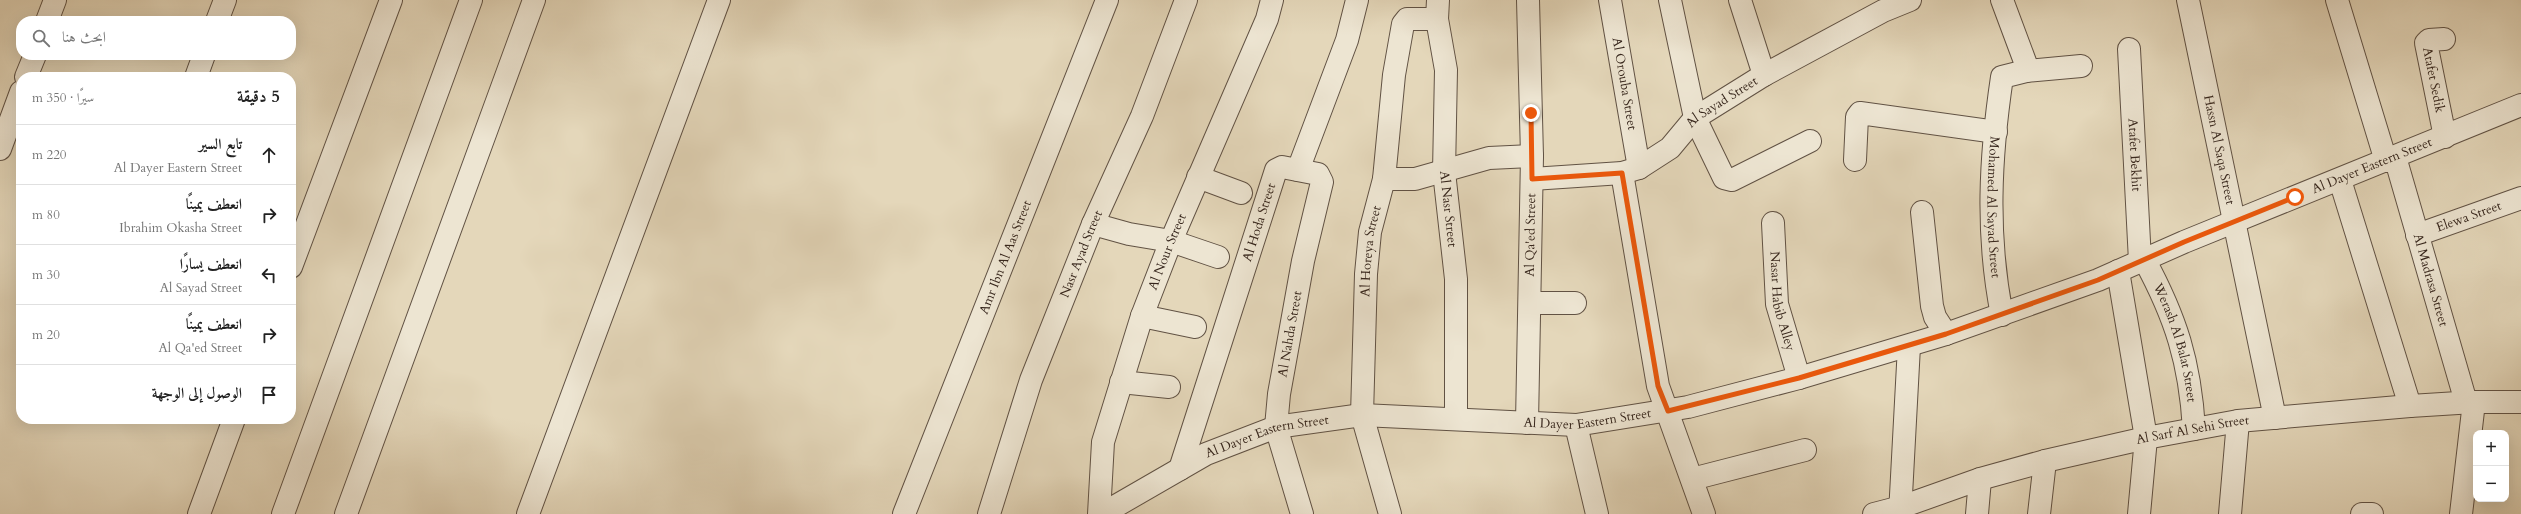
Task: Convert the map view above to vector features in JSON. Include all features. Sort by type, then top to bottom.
[{"type":"street","points":[[49,16],[55,0]]},
{"type":"street","points":[[219,16],[225,0]]},
{"type":"street","points":[[296,254],[391,0]]},
{"type":"street","points":[[283,514],[471,0]]},
{"type":"street","points":[[346,514],[534,0]]},
{"type":"street","points":[[528,514],[719,0]]},
{"type":"street","name":"Amr Ibn Al Aas Street","points":[[904,514],[1107,0]]},
{"type":"street","name":"Nasr Ayad Street","points":[[989,514],[1031,380],[1093,224],[1142,116],[1186,0]]},
{"type":"street","name":"Al Nour Street","points":[[1099,514],[1103,442],[1142,316],[1171,241],[1267,19],[1272,0]]},
{"type":"street","points":[[1298,170],[1347,40],[1357,0]]},
{"type":"street","name":"Al Qa'ed Street","points":[[1527,423],[1532,179],[1528,0]]},
{"type":"street","name":"Al Orouba Street","points":[[1610,0],[1630,171],[1658,386],[1704,514]]},
{"type":"street","points":[[1670,0],[1695,118],[1726,180],[1732,180],[1810,141]]},
{"type":"street","points":[[1740,0],[1764,75]]},
{"type":"street","name":"Al Sayad Street","points":[[1532,179],[1630,171],[1670,148],[1695,118],[1764,75],[1881,6],[1910,0]]},
{"type":"street","points":[[2002,0],[2027,67],[2026,71]]},
{"type":"street","name":"Hassn Al Saqa Street","points":[[2188,0],[2236,221],[2275,418]]},
{"type":"street","name":"Al Madrasa Street","points":[[2337,0],[2417,235],[2470,402]]},
{"type":"street","name":"Al Nasr Street","points":[[1438,9],[1446,70],[1444,172],[1456,279],[1456,419]]},
{"type":"street","name":"Al Horeya Street","points":[[1390,514],[1362,415],[1367,253],[1384,179],[1394,75],[1403,24],[1408,19],[1438,9]]},
{"type":"street","name":"Atafet Sedik","points":[[2444,40],[2429,40],[2426,43],[2445,137]]},
{"type":"street","name":"Atafet Bekhit","points":[[2129,49],[2142,260]]},
{"type":"street","points":[[28,72],[33,60]]},
{"type":"street","points":[[198,72],[202,60]]},
{"type":"street","name":"Mohamed Al Sayad Street","points":[[2002,315],[1995,279],[1990,227],[1991,168],[2002,77],[2026,71],[2081,66]]},
{"type":"street","points":[[0,148],[16,105]]},
{"type":"street","name":"Al Dayer Eastern Street","points":[[1102,514],[1223,446],[1276,427],[1362,415],[1576,425],[1668,411],[1799,378],[1909,346],[2002,315],[2118,271],[2236,221],[2340,180],[2521,105]]},
{"type":"street","points":[[1855,160],[1857,117],[1860,113],[1996,132]]},
{"type":"street","points":[[1384,179],[1406,180],[1444,172],[1489,158],[1532,156]]},
{"type":"street","name":"Al Hoda Street","points":[[1180,469],[1276,170],[1282,167],[1298,170]]},
{"type":"street","name":"Al Nahda Street","points":[[1298,170],[1318,174],[1322,182],[1302,261],[1279,394],[1276,427],[1302,514]]},
{"type":"street","points":[[1198,177],[1241,193]]},
{"type":"street","points":[[2340,180],[2410,406]]},
{"type":"street","name":"Elewa Street","points":[[2417,235],[2520,201]]},
{"type":"street","points":[[1922,212],[1932,306],[1935,317],[1946,334]]},
{"type":"street","name":"Nasar Habib Alley","points":[[1773,223],[1777,304],[1799,378]]},
{"type":"street","points":[[1093,224],[1129,234],[1171,241],[1218,257]]},
{"type":"street","name":"Werash Al Balat Street","points":[[2142,260],[2161,290],[2178,330],[2192,393],[2194,429]]},
{"type":"street","points":[[2118,271],[2146,438],[2139,514]]},
{"type":"street","points":[[1530,303],[1575,303]]},
{"type":"street","points":[[1142,316],[1195,327]]},
{"type":"street","points":[[1900,511],[1909,346]]},
{"type":"street","points":[[1121,382],[1169,387]]},
{"type":"street","points":[[2461,514],[2470,402]]},
{"type":"street","name":"Al Sarf Al Sehi Street","points":[[1874,514],[1900,511],[1980,479],[2045,461],[2146,438],[2238,421],[2410,406],[2470,402],[2521,402]]},
{"type":"street","points":[[2230,514],[2238,421]]},
{"type":"street","points":[[199,514],[232,424]]},
{"type":"street","points":[[1576,425],[1597,514]]},
{"type":"street","points":[[1692,479],[1805,450]]},
{"type":"street","points":[[2040,514],[2045,461]]},
{"type":"street","points":[[1977,514],[1980,479]]},
{"type":"street","points":[[2362,514],[2372,514]]},
{"type":"route","points":[[1531,113],[1532,179],[1622,173],[1658,386],[1668,411],[1799,378],[1909,346],[2002,315],[2098,280],[2184,242],[2295,197]]}]
